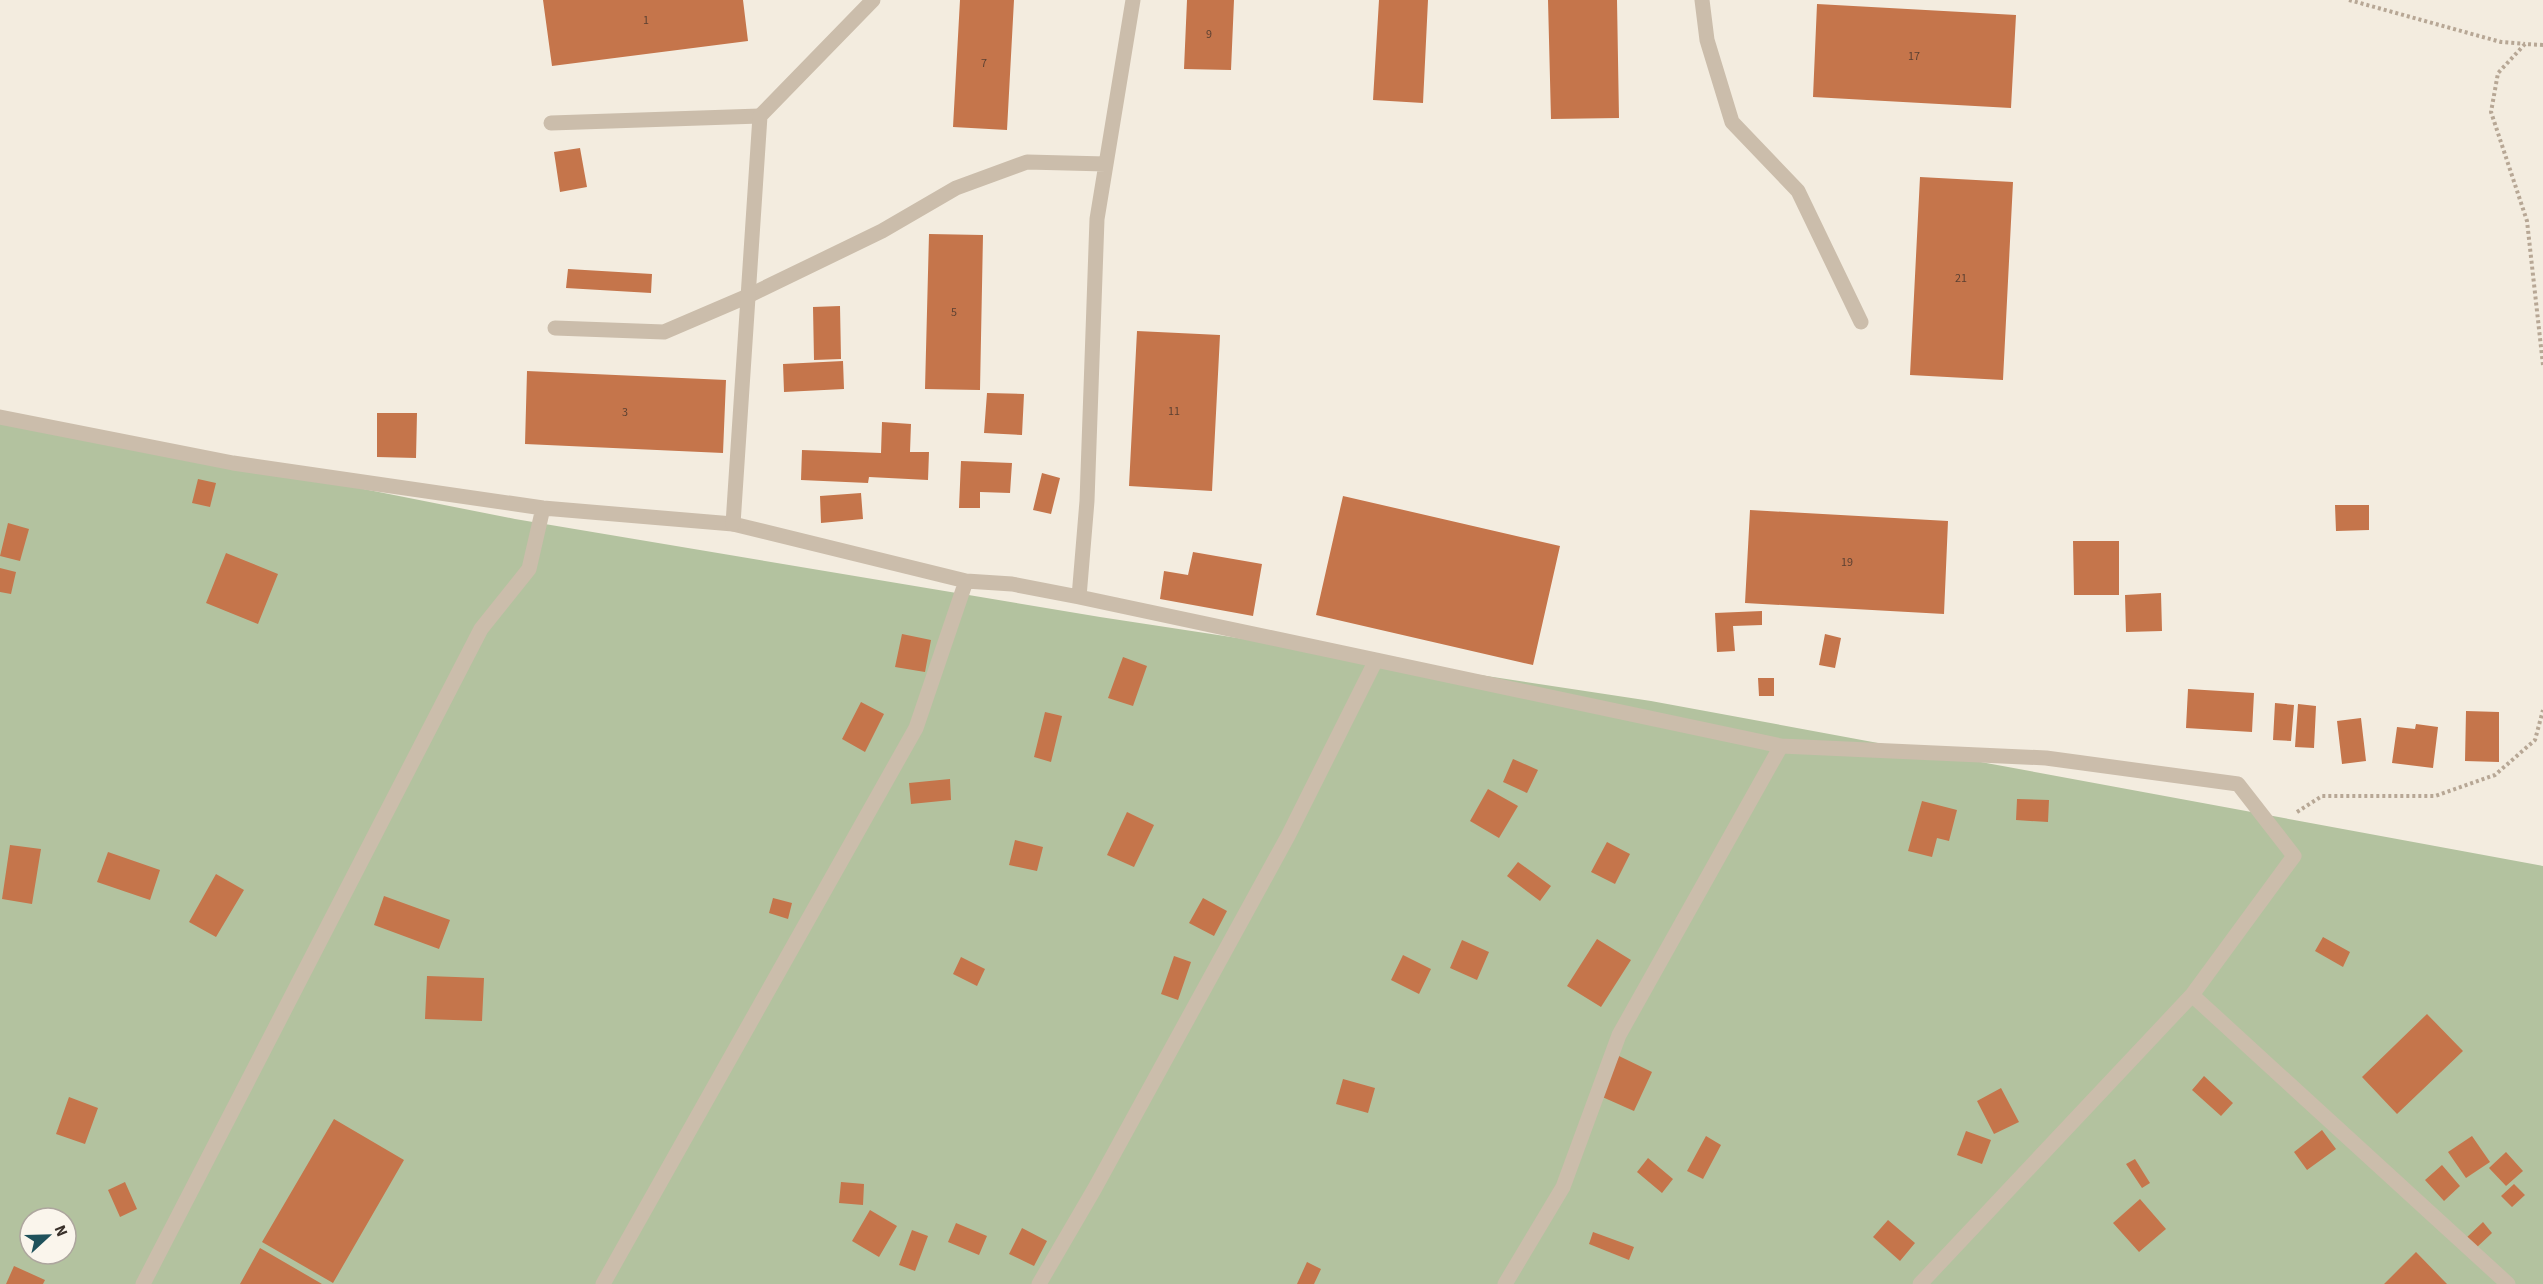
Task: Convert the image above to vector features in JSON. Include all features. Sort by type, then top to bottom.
[{"type":"street","points":[[733,524],[760,116],[873,0]]},
{"type":"street","points":[[1079,597],[1087,501],[1097,219],[1132,0]]},
{"type":"street","points":[[1702,0],[1707,40],[1732,122],[1798,191],[1861,322]]},
{"type":"street","points":[[551,123],[760,116]]},
{"type":"street","points":[[555,328],[664,332],[748,296],[882,231],[956,188],[1027,162],[1106,164]]},
{"type":"street","points":[[0,417],[233,463],[543,508],[733,524],[966,581],[1012,584],[1079,597],[1781,746],[2046,758],[2238,784],[2294,856],[2192,995],[1920,1284]]},
{"type":"street","points":[[142,1284],[481,629],[530,568],[543,508]]},
{"type":"street","points":[[603,1284],[916,729],[966,581]]},
{"type":"street","points":[[1039,1284],[1095,1188],[1282,846],[1376,660]]},
{"type":"street","points":[[1505,1284],[1563,1187],[1619,1035],[1781,746]]},
{"type":"street","points":[[2192,995],[2508,1284]]},
{"type":"path","points":[[2349,0],[2501,42],[2543,45]]},
{"type":"path","points":[[2525,44],[2498,73],[2491,112],[2527,221],[2543,365]]},
{"type":"path","points":[[2295,813],[2322,796],[2435,796],[2495,775],[2535,740],[2543,710]]},
{"type":"green space","points":[[0,417],[515,519],[1100,617],[1651,701],[2543,866],[2543,1284],[0,1284]]},
{"type":"building","points":[[543,0],[743,0],[748,41],[552,66]]},
{"type":"building","points":[[960,0],[1014,0],[1007,130],[953,127]]},
{"type":"building","points":[[1187,0],[1234,0],[1231,70],[1184,69]]},
{"type":"building","points":[[1379,0],[1428,0],[1423,103],[1373,100]]},
{"type":"building","points":[[1548,0],[1617,0],[1619,118],[1551,119]]},
{"type":"building","points":[[1817,4],[2016,15],[2011,108],[1813,97]]},
{"type":"building","points":[[580,148],[587,187],[560,192],[554,152]]},
{"type":"building","points":[[1920,177],[2013,182],[2003,380],[1910,375]]},
{"type":"building","points":[[929,234],[983,235],[980,390],[925,389]]},
{"type":"building","points":[[568,269],[652,274],[651,293],[566,288]]},
{"type":"building","points":[[840,306],[841,359],[814,360],[813,307]]},
{"type":"building","points":[[1137,331],[1220,335],[1212,491],[1129,486]]},
{"type":"building","points":[[843,361],[844,389],[784,392],[783,364]]},
{"type":"building","points":[[527,371],[726,380],[723,453],[525,444]]},
{"type":"building","points":[[987,393],[1024,394],[1022,435],[984,433]]},
{"type":"building","points":[[377,413],[417,413],[416,458],[377,457]]},
{"type":"building","points":[[882,422],[911,424],[910,452],[929,452],[928,480],[869,477],[868,483],[801,480],[802,450],[881,453]]},
{"type":"building","points":[[961,461],[1012,463],[1010,493],[980,492],[980,508],[959,508]]},
{"type":"building","points":[[1042,473],[1060,478],[1051,514],[1033,510]]},
{"type":"building","points":[[198,479],[216,483],[210,507],[192,503]]},
{"type":"building","points":[[861,493],[863,519],[821,523],[820,496]]},
{"type":"building","points":[[1343,496],[1560,546],[1533,665],[1316,615]]},
{"type":"building","points":[[2335,505],[2369,505],[2369,530],[2336,531]]},
{"type":"building","points":[[1750,510],[1948,521],[1944,614],[1745,603]]},
{"type":"building","points":[[8,523],[29,529],[20,561],[0,556]]},
{"type":"building","points":[[2073,541],[2119,541],[2119,595],[2074,595]]},
{"type":"building","points":[[1193,552],[1262,564],[1253,616],[1160,599],[1164,571],[1188,575]]},
{"type":"building","points":[[226,553],[278,574],[258,624],[206,603]]},
{"type":"building","points":[[0,568],[16,572],[11,594],[0,592]]},
{"type":"building","points":[[2161,593],[2162,631],[2126,632],[2125,595]]},
{"type":"building","points":[[1762,611],[1762,625],[1733,626],[1735,651],[1717,652],[1715,613]]},
{"type":"building","points":[[902,634],[931,640],[925,672],[895,667]]},
{"type":"building","points":[[1825,634],[1841,638],[1835,668],[1819,665]]},
{"type":"building","points":[[1123,657],[1147,666],[1133,706],[1108,698]]},
{"type":"building","points":[[1758,678],[1774,678],[1774,696],[1759,696]]},
{"type":"building","points":[[2188,689],[2254,693],[2252,732],[2186,728]]},
{"type":"building","points":[[861,702],[884,714],[865,752],[842,739]]},
{"type":"building","points":[[2275,703],[2294,705],[2291,741],[2273,740]]},
{"type":"building","points":[[2298,704],[2316,706],[2314,748],[2295,747]]},
{"type":"building","points":[[2466,711],[2499,712],[2499,762],[2465,761]]},
{"type":"building","points":[[1045,712],[1062,716],[1051,762],[1034,757]]},
{"type":"building","points":[[2361,718],[2366,761],[2342,764],[2337,721]]},
{"type":"building","points":[[2416,724],[2438,727],[2433,768],[2392,763],[2397,727],[2415,729]]},
{"type":"building","points":[[1513,759],[1538,770],[1527,793],[1503,782]]},
{"type":"building","points":[[950,779],[951,800],[911,804],[909,783]]},
{"type":"building","points":[[1488,789],[1518,806],[1499,838],[1470,821]]},
{"type":"building","points":[[2017,799],[2049,800],[2048,822],[2016,820]]},
{"type":"building","points":[[1922,801],[1957,810],[1949,841],[1937,838],[1932,857],[1908,851]]},
{"type":"building","points":[[1127,812],[1154,825],[1134,867],[1107,855]]},
{"type":"building","points":[[1015,840],[1043,847],[1037,871],[1009,865]]},
{"type":"building","points":[[1607,842],[1630,854],[1615,884],[1591,872]]},
{"type":"building","points":[[10,845],[41,849],[32,904],[2,899]]},
{"type":"building","points":[[108,852],[160,870],[150,900],[97,882]]},
{"type":"building","points":[[1518,862],[1551,886],[1540,901],[1507,876]]},
{"type":"building","points":[[216,874],[244,890],[216,937],[189,922]]},
{"type":"building","points":[[384,896],[450,920],[439,949],[374,925]]},
{"type":"building","points":[[773,898],[792,903],[788,919],[769,913]]},
{"type":"building","points":[[1203,898],[1227,911],[1214,936],[1189,923]]},
{"type":"building","points":[[2323,937],[2350,952],[2343,967],[2315,951]]},
{"type":"building","points":[[1597,939],[1631,960],[1601,1007],[1567,986]]},
{"type":"building","points":[[1462,940],[1489,952],[1477,980],[1450,968]]},
{"type":"building","points":[[1403,955],[1431,969],[1419,994],[1391,980]]},
{"type":"building","points":[[1174,956],[1191,962],[1178,1000],[1161,994]]},
{"type":"building","points":[[961,957],[985,969],[977,986],[953,974]]},
{"type":"building","points":[[427,976],[484,978],[482,1021],[425,1019]]},
{"type":"building","points":[[2427,1014],[2463,1051],[2397,1114],[2362,1077]]},
{"type":"building","points":[[1619,1056],[1652,1072],[1634,1111],[1600,1096]]},
{"type":"building","points":[[2204,1076],[2233,1103],[2221,1116],[2192,1090]]},
{"type":"building","points":[[1343,1079],[1375,1088],[1368,1113],[1336,1104]]},
{"type":"building","points":[[2001,1088],[2019,1122],[1994,1134],[1977,1101]]},
{"type":"building","points":[[69,1097],[98,1108],[85,1144],[56,1134]]},
{"type":"building","points":[[334,1119],[404,1160],[333,1283],[262,1242]]},
{"type":"building","points":[[2322,1130],[2336,1149],[2307,1170],[2294,1152]]},
{"type":"building","points":[[1966,1131],[1991,1140],[1982,1164],[1957,1155]]},
{"type":"building","points":[[1706,1136],[1721,1145],[1703,1179],[1687,1171]]},
{"type":"building","points":[[2472,1136],[2490,1162],[2466,1178],[2448,1152]]},
{"type":"building","points":[[2506,1152],[2523,1171],[2506,1186],[2489,1168]]},
{"type":"building","points":[[1648,1158],[1673,1179],[1662,1193],[1637,1172]]},
{"type":"building","points":[[2135,1159],[2150,1183],[2142,1188],[2126,1164]]},
{"type":"building","points":[[2442,1165],[2460,1186],[2444,1201],[2425,1180]]},
{"type":"building","points":[[125,1182],[137,1209],[120,1217],[108,1190]]},
{"type":"building","points":[[841,1182],[864,1184],[863,1205],[839,1203]]},
{"type":"building","points":[[2514,1184],[2525,1195],[2512,1207],[2501,1196]]},
{"type":"building","points":[[2140,1199],[2166,1229],[2139,1252],[2113,1223]]},
{"type":"building","points":[[870,1210],[897,1226],[879,1257],[852,1241]]},
{"type":"building","points":[[1888,1220],[1915,1243],[1900,1261],[1873,1237]]},
{"type":"building","points":[[2483,1222],[2492,1233],[2475,1249],[2465,1239]]},
{"type":"building","points":[[956,1223],[987,1236],[979,1255],[948,1242]]},
{"type":"building","points":[[1022,1228],[1047,1241],[1034,1266],[1009,1254]]},
{"type":"building","points":[[912,1230],[928,1236],[915,1271],[899,1265]]},
{"type":"building","points":[[1593,1232],[1634,1247],[1629,1260],[1589,1244]]},
{"type":"building","points":[[260,1248],[322,1284],[240,1284]]},
{"type":"building","points":[[2416,1252],[2447,1284],[2384,1284]]},
{"type":"building","points":[[1307,1262],[1321,1269],[1314,1284],[1297,1284]]},
{"type":"building","points":[[14,1266],[45,1280],[43,1284],[6,1284]]}]
